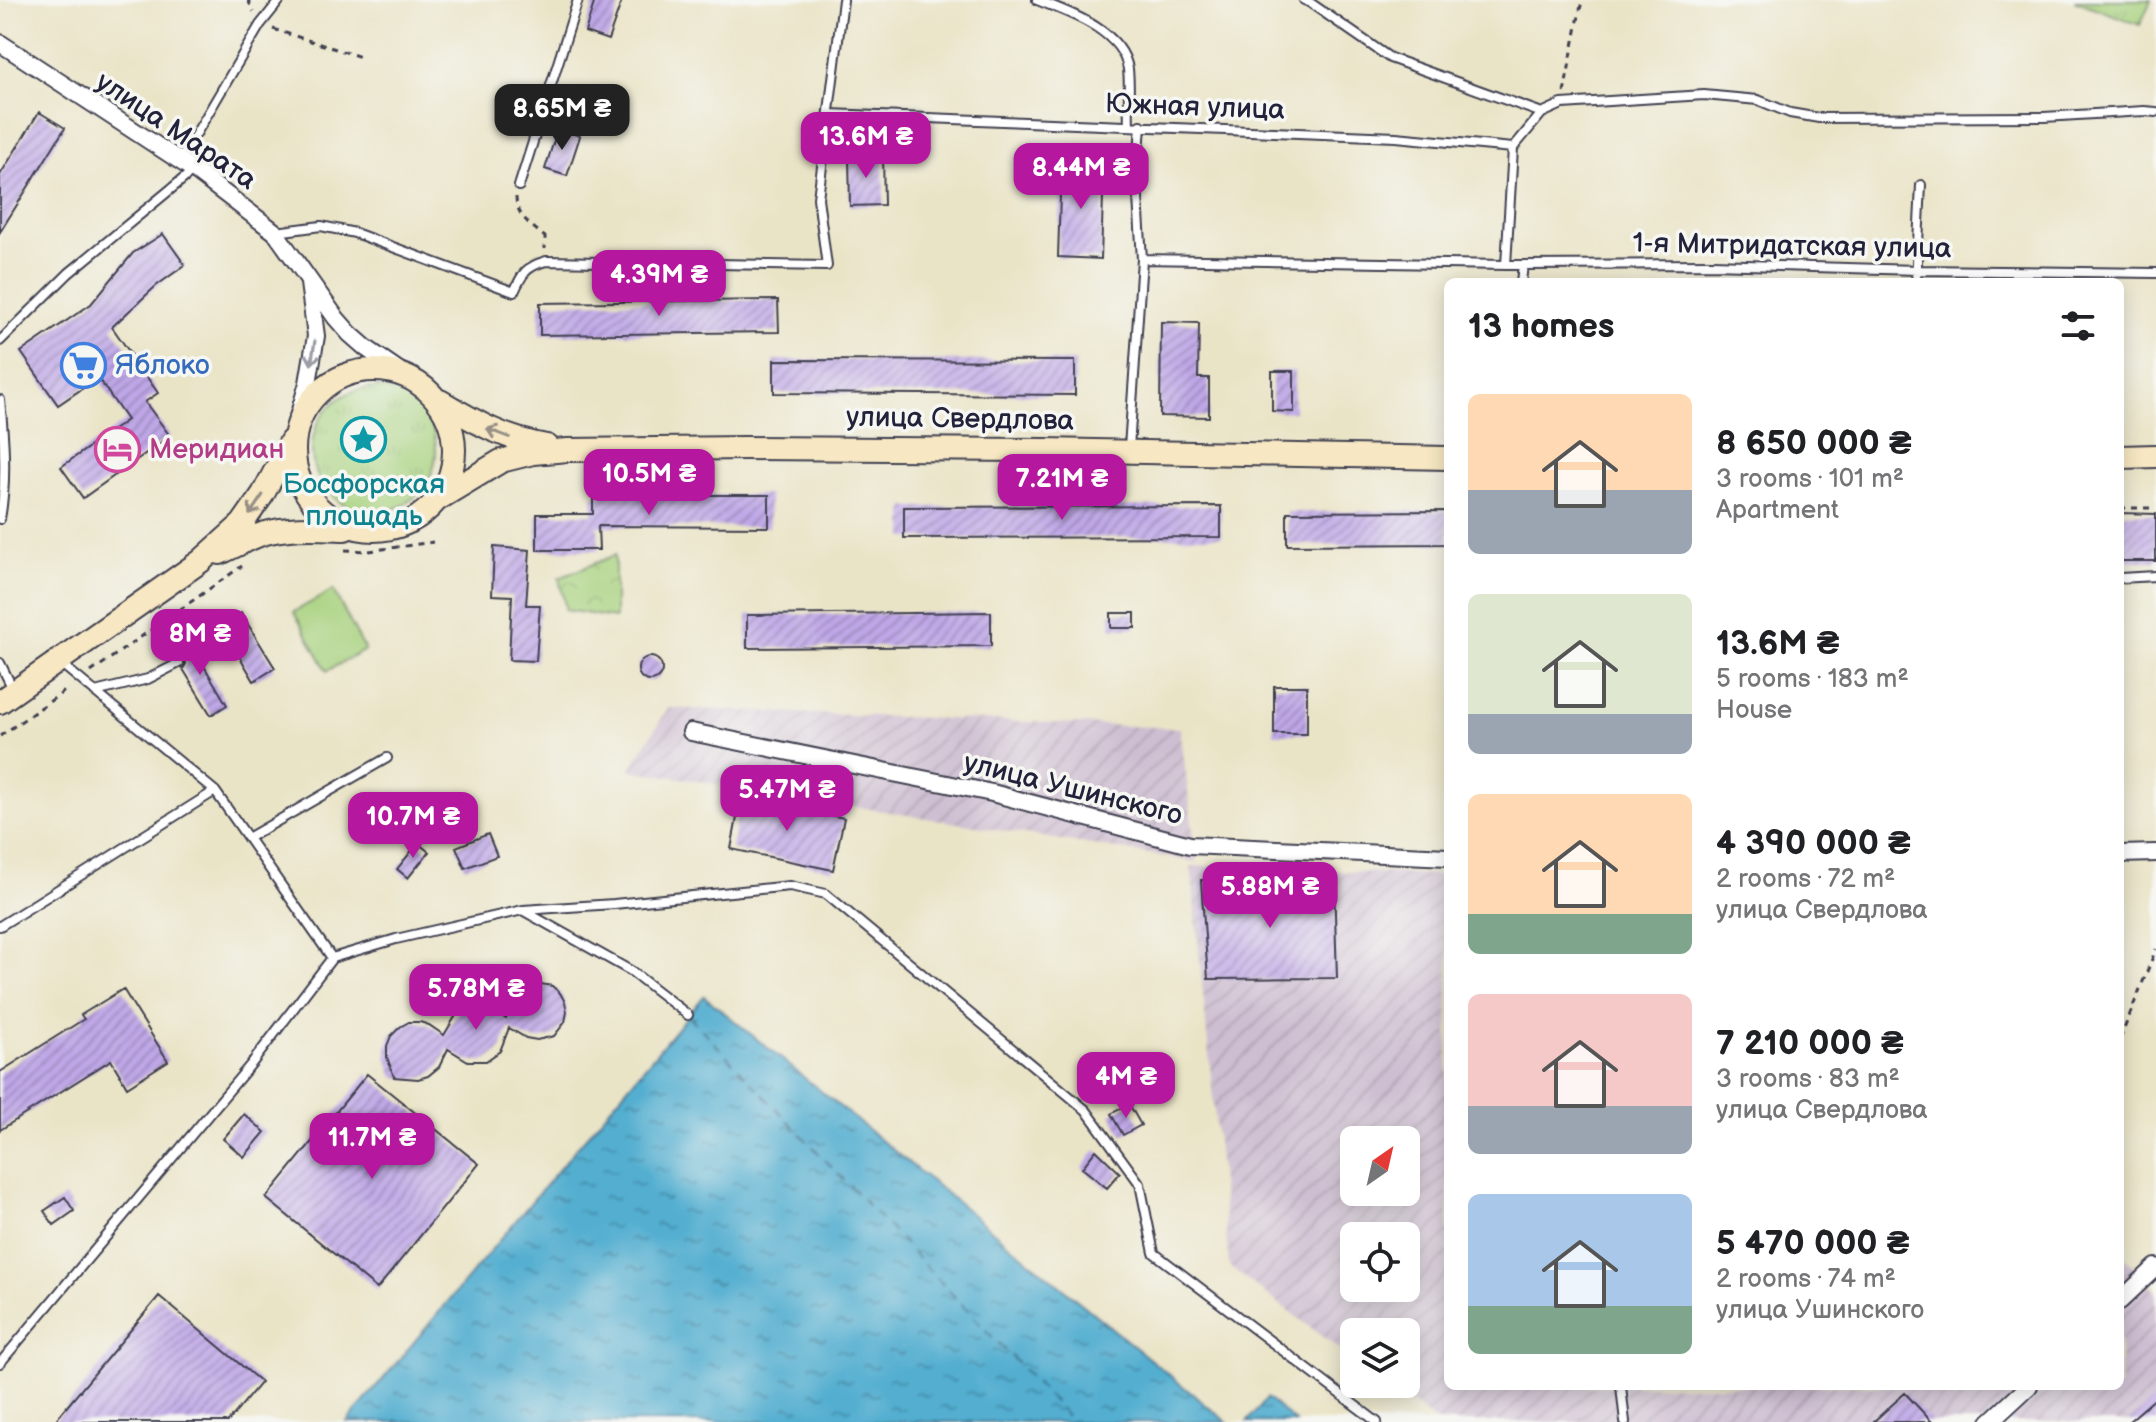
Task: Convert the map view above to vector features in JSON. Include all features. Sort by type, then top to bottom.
[{"type":"main road","points":[[7,697],[201,561],[242,524],[263,494],[305,407],[318,391],[339,377],[364,370],[390,371],[414,381],[435,398],[486,428],[511,438],[568,450]]},
{"type":"main road","points":[[435,398],[449,421],[454,448],[451,475],[438,499]]},
{"type":"main road","points":[[294,432],[294,463],[302,487],[318,508],[335,521],[362,530]]},
{"type":"main road","name":"улица Свердлова","points":[[568,450],[1129,451],[1444,458]]},
{"type":"main road","points":[[201,561],[260,535],[282,530],[306,527],[394,528],[418,517],[438,499],[501,461],[533,453],[568,450]]},
{"type":"main road","points":[[2124,457],[2156,456]]},
{"type":"street","name":"улица Марата","points":[[0,43],[187,166],[275,232],[350,334],[414,381]]},
{"type":"street","points":[[294,432],[308,383],[316,336],[308,277]]},
{"type":"street","name":"улица Ушинского","points":[[691,732],[992,793],[1190,845],[1444,857]]},
{"type":"street","points":[[2124,854],[2156,853]]},
{"type":"street","points":[[2124,1297],[2156,1267]]},
{"type":"street","points":[[1990,1422],[2025,1390]]},
{"type":"lane","points":[[0,341],[69,273],[187,166],[260,25],[280,0]]},
{"type":"lane","points":[[519,186],[578,0]]},
{"type":"lane","points":[[275,232],[321,226],[355,233],[514,292],[530,265],[546,261],[827,266],[818,198],[843,0]]},
{"type":"lane","points":[[1037,0],[1078,16],[1104,33],[1124,56],[1128,68],[1129,126]]},
{"type":"lane","points":[[1304,0],[1390,58],[1542,113]]},
{"type":"lane","points":[[1142,259],[1506,265],[1513,148],[1542,113],[1562,104],[1704,95],[1758,100],[1790,113],[1819,118],[2044,117],[2156,112]]},
{"type":"lane","name":"Южная улица","points":[[829,114],[1396,137],[1513,148]]},
{"type":"lane","points":[[1129,451],[1142,259],[1137,182],[1141,125]]},
{"type":"lane","points":[[1916,278],[1921,185]]},
{"type":"lane","name":"1-я Митридатская улица","points":[[1506,265],[1712,264],[2156,273]]},
{"type":"lane","points":[[1521,278],[1523,265]]},
{"type":"lane","points":[[0,400],[4,440],[0,519]]},
{"type":"lane","points":[[2124,578],[2156,576]]},
{"type":"lane","points":[[58,662],[215,791],[332,958]]},
{"type":"lane","points":[[0,663],[7,697]]},
{"type":"lane","points":[[95,692],[148,679],[179,663]]},
{"type":"lane","points":[[248,838],[387,758]]},
{"type":"lane","points":[[0,926],[215,791]]},
{"type":"lane","points":[[0,1363],[252,1063],[332,958],[396,939],[523,910],[790,886],[826,894],[1086,1110],[1140,1184],[1154,1253],[1377,1422]]},
{"type":"lane","points":[[523,910],[631,971],[688,1015]]},
{"type":"lane","points":[[1621,1390],[1625,1422]]},
{"type":"path","points":[[248,0],[260,25],[364,58]]},
{"type":"path","points":[[1562,104],[1582,0]]},
{"type":"path","points":[[519,186],[515,201],[519,214],[545,237],[546,261]]},
{"type":"path","points":[[2124,508],[2156,508]]},
{"type":"path","points":[[343,550],[369,551],[433,542]]},
{"type":"path","points":[[0,736],[253,559]]},
{"type":"path","points":[[2124,1029],[2156,949]]},
{"type":"shaded area","points":[[668,708],[1180,728],[1197,862],[630,770]]},
{"type":"shaded area","points":[[1191,866],[1444,875],[1444,1390],[2124,1390],[2124,1256],[2156,1292],[2156,1422],[1437,1422],[1405,1398],[1420,1398],[1420,1318],[1340,1318],[1340,1349],[1229,1266]]},
{"type":"green space","points":[[2074,0],[2151,0],[2140,25]]},
{"type":"green space","points":[[374,388],[398,393],[418,406],[431,426],[436,450],[431,474],[418,494],[398,507],[374,512],[350,507],[330,494],[317,474],[312,450],[317,426],[330,406],[350,393]]},
{"type":"green space","points":[[615,555],[615,618],[566,610],[559,578]]},
{"type":"green space","points":[[333,590],[365,650],[327,671],[294,612]]},
{"type":"water","points":[[704,996],[1227,1422],[347,1422]]},
{"type":"water","points":[[1267,1398],[1295,1422],[1247,1422]]},
{"type":"building","points":[[595,0],[622,0],[608,40],[585,32]]},
{"type":"building","points":[[39,112],[65,128],[0,232],[0,175]]},
{"type":"building","points":[[558,128],[580,136],[567,176],[545,169]]},
{"type":"building","points":[[883,155],[884,205],[850,206],[849,156]]},
{"type":"building","points":[[1061,163],[1104,164],[1101,259],[1058,257]]},
{"type":"building","points":[[163,234],[185,265],[156,286],[112,327],[158,393],[145,402],[170,436],[83,498],[61,467],[127,420],[98,378],[58,405],[21,352],[91,304],[133,253]]},
{"type":"building","points":[[778,300],[779,332],[540,335],[540,303]]},
{"type":"building","points":[[1161,322],[1199,323],[1198,378],[1209,378],[1209,417],[1160,416]]},
{"type":"building","points":[[774,360],[1075,361],[1075,395],[774,393]]},
{"type":"building","points":[[1272,371],[1294,371],[1294,412],[1272,411]]},
{"type":"building","points":[[593,495],[769,495],[769,527],[598,526],[599,550],[537,550],[537,514],[593,514]]},
{"type":"building","points":[[1221,506],[1221,537],[904,538],[904,507]]},
{"type":"building","points":[[1444,511],[1444,544],[1287,545],[1287,512]]},
{"type":"building","points":[[2124,513],[2156,514],[2156,561],[2124,561]]},
{"type":"building","points":[[494,547],[530,550],[526,605],[540,605],[536,661],[509,660],[512,596],[492,595]]},
{"type":"building","points":[[991,612],[991,646],[747,648],[747,615]]},
{"type":"building","points":[[241,613],[275,668],[254,681],[221,625]]},
{"type":"building","points":[[1111,613],[1135,613],[1135,628],[1111,628]]},
{"type":"building","points":[[188,639],[227,705],[211,715],[183,669],[185,659],[176,657],[171,649]]},
{"type":"building","points":[[650,657],[661,664],[662,669],[655,680],[650,681],[639,674],[638,669],[645,658]]},
{"type":"building","points":[[1274,686],[1307,686],[1307,734],[1274,734]]},
{"type":"building","points":[[741,797],[844,818],[833,870],[731,849]]},
{"type":"building","points":[[488,834],[497,856],[465,868],[456,847]]},
{"type":"building","points":[[418,843],[429,852],[408,878],[397,869]]},
{"type":"building","points":[[1201,880],[1334,882],[1337,978],[1208,979]]},
{"type":"building","points":[[535,983],[552,986],[565,1002],[565,1022],[554,1036],[537,1040],[526,1038],[509,1028],[500,1051],[486,1061],[468,1061],[448,1049],[439,1067],[428,1076],[418,1079],[394,1077],[387,1057],[387,1046],[400,1027],[409,1022],[420,1022],[444,1035],[458,1012],[474,1005],[487,1007],[506,1019],[516,993]]},
{"type":"building","points":[[123,989],[168,1061],[127,1087],[111,1060],[0,1130],[0,1072],[84,1019],[81,1015]]},
{"type":"building","points":[[367,1074],[479,1164],[377,1289],[266,1198]]},
{"type":"building","points":[[1129,1104],[1141,1125],[1123,1135],[1111,1114]]},
{"type":"building","points":[[244,1114],[265,1132],[244,1157],[223,1139]]},
{"type":"building","points":[[1096,1150],[1120,1173],[1107,1188],[1082,1168]]},
{"type":"building","points":[[65,1197],[74,1211],[54,1225],[44,1211]]},
{"type":"building","points":[[159,1296],[261,1382],[228,1422],[54,1422]]},
{"type":"building","points":[[1905,1393],[1932,1422],[1873,1422]]},
{"type":"building","points":[[2156,1398],[2156,1422],[2128,1422]]},
{"type":"ferry route","points":[[689,1016],[1073,1422]]},
{"type":"place","name":"Яблоко","points":[[84,365]]},
{"type":"place","name":"Босфорская площадь","points":[[364,440]]},
{"type":"place","name":"Меридиан","points":[[118,449]]}]
